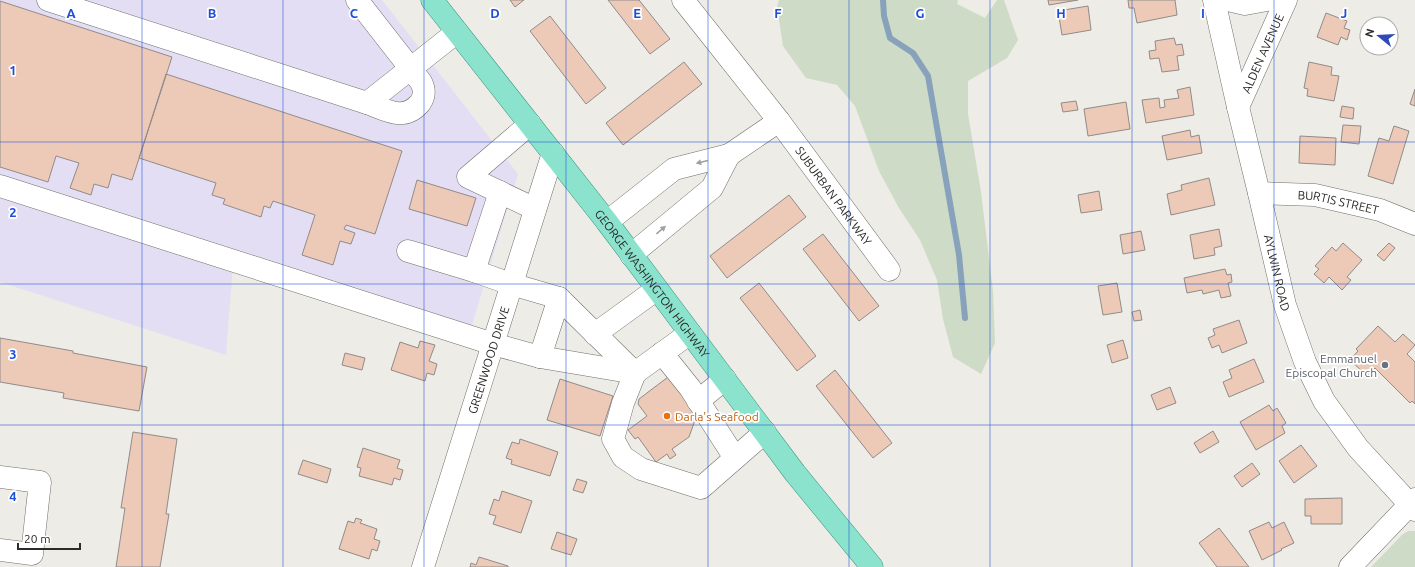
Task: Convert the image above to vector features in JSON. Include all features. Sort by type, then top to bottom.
[{"type":"main road","name":"GEORGE WASHINGTON HIGHWAY","points":[[432,0],[607,222],[795,473],[872,567]]},
{"type":"street","points":[[48,0],[396,113],[404,114],[419,104],[423,97],[424,90],[421,82],[357,0]]},
{"type":"street","name":"AYLWIN ROAD","points":[[1214,0],[1285,305],[1305,362],[1324,401],[1358,448],[1413,505]]},
{"type":"street","name":"ALDEN AVENUE","points":[[1228,0],[1245,4],[1267,0]]},
{"type":"street","name":"ALDEN AVENUE","points":[[1238,107],[1286,0]]},
{"type":"street","name":"SUBURBAN PARKWAY","points":[[690,3],[890,270]]},
{"type":"street","points":[[367,103],[457,32]]},
{"type":"street","points":[[607,222],[674,169],[729,155],[779,121]]},
{"type":"street","points":[[530,124],[468,177],[535,209]]},
{"type":"street","name":"GREENWOOD DRIVE","points":[[423,567],[553,153]]},
{"type":"street","points":[[631,255],[712,188],[729,155]]},
{"type":"street","points":[[0,186],[493,344],[540,357],[635,373]]},
{"type":"street","points":[[474,271],[500,192]]},
{"type":"street","name":"BURTIS STREET","points":[[1260,193],[1315,195],[1380,210],[1415,224]]},
{"type":"street","points":[[408,251],[558,298],[635,373]]},
{"type":"street","points":[[595,334],[657,289]]},
{"type":"street","points":[[540,357],[558,298]]},
{"type":"street","points":[[690,333],[635,373],[613,439],[623,457],[641,469],[701,488],[765,432]]},
{"type":"street","points":[[662,353],[690,388],[735,458]]},
{"type":"street","points":[[698,401],[725,379]]},
{"type":"street","points":[[0,477],[40,482],[32,554],[0,550]]},
{"type":"street","points":[[1350,567],[1413,505]]},
{"type":"shaded area","points":[[0,0],[382,0],[518,174],[471,328],[234,253],[226,355],[0,282]]},
{"type":"green space","points":[[779,0],[958,0],[957,4],[985,18],[997,0],[1004,0],[1018,40],[1007,58],[968,81],[968,114],[981,192],[993,291],[995,343],[981,374],[953,357],[943,319],[937,280],[920,240],[899,208],[879,171],[855,106],[837,85],[806,78],[783,46],[777,7]]},
{"type":"green space","points":[[1408,531],[1415,531],[1415,567],[1371,567],[1402,535]]},
{"type":"building","points":[[510,0],[524,0],[515,7]]},
{"type":"building","points":[[608,0],[639,0],[670,39],[650,54]]},
{"type":"building","points":[[1048,0],[1078,0],[1049,5]]},
{"type":"building","points":[[1128,0],[1175,0],[1177,15],[1137,23],[1134,8],[1129,8]]},
{"type":"building","points":[[0,1],[172,57],[132,180],[112,174],[108,188],[94,184],[91,195],[70,188],[79,163],[56,156],[48,182],[0,167]]},
{"type":"building","points":[[1088,6],[1091,30],[1062,35],[1058,11]]},
{"type":"building","points":[[1326,13],[1347,21],[1344,28],[1350,30],[1347,40],[1341,37],[1338,45],[1317,37]]},
{"type":"building","points":[[550,16],[606,88],[586,104],[530,31]]},
{"type":"building","points":[[1174,38],[1176,45],[1182,44],[1184,55],[1177,56],[1179,70],[1162,72],[1159,58],[1150,59],[1149,51],[1156,50],[1155,41]]},
{"type":"building","points":[[684,62],[702,84],[623,145],[606,123]]},
{"type":"building","points":[[1309,62],[1332,67],[1331,75],[1339,76],[1334,101],[1307,96],[1308,89],[1304,88]]},
{"type":"building","points":[[166,74],[402,151],[375,234],[346,225],[344,229],[355,233],[351,244],[340,241],[333,265],[302,255],[315,215],[273,201],[270,208],[264,206],[261,217],[223,204],[225,199],[212,195],[216,183],[139,158]]},
{"type":"building","points":[[1190,87],[1194,115],[1146,123],[1142,100],[1159,98],[1160,108],[1165,107],[1164,100],[1179,98],[1177,90]]},
{"type":"building","points":[[1415,89],[1415,106],[1410,104]]},
{"type":"building","points":[[1076,101],[1078,110],[1063,112],[1061,103]]},
{"type":"building","points":[[1126,102],[1130,129],[1088,136],[1084,109]]},
{"type":"building","points":[[1342,106],[1354,108],[1353,119],[1340,117]]},
{"type":"building","points":[[1343,125],[1361,126],[1359,144],[1341,142]]},
{"type":"building","points":[[1394,126],[1409,131],[1393,184],[1368,176],[1379,138],[1389,141]]},
{"type":"building","points":[[1190,130],[1191,137],[1199,135],[1202,153],[1167,160],[1162,136]]},
{"type":"building","points":[[1300,136],[1336,138],[1335,165],[1299,163]]},
{"type":"building","points":[[1209,178],[1215,205],[1171,215],[1167,194],[1182,190],[1181,185]]},
{"type":"building","points":[[417,180],[476,198],[467,226],[409,209]]},
{"type":"building","points":[[1099,191],[1102,210],[1081,213],[1078,195]]},
{"type":"building","points":[[789,195],[806,217],[727,278],[710,256]]},
{"type":"building","points":[[1219,229],[1222,246],[1214,248],[1215,255],[1194,259],[1190,235]]},
{"type":"building","points":[[1141,231],[1145,250],[1123,254],[1120,235]]},
{"type":"building","points":[[823,234],[879,306],[859,321],[803,249]]},
{"type":"building","points":[[1343,243],[1362,260],[1347,277],[1351,280],[1342,290],[1329,277],[1324,283],[1314,274],[1319,269],[1315,266],[1332,247],[1336,251]]},
{"type":"building","points":[[1389,243],[1395,248],[1384,261],[1377,255]]},
{"type":"building","points":[[1225,269],[1227,275],[1231,274],[1232,282],[1228,283],[1231,296],[1221,298],[1219,290],[1203,294],[1202,290],[1187,293],[1184,278]]},
{"type":"building","points":[[759,283],[816,356],[797,371],[740,298]]},
{"type":"building","points":[[1117,283],[1122,312],[1103,315],[1098,286]]},
{"type":"building","points":[[1140,310],[1142,320],[1134,321],[1132,312]]},
{"type":"building","points":[[1239,320],[1247,343],[1222,353],[1219,345],[1212,348],[1208,338],[1215,335],[1213,329]]},
{"type":"building","name":"Emmanuel Episcopal Church","points":[[1378,326],[1395,342],[1403,334],[1415,345],[1407,354],[1415,362],[1415,404],[1412,401],[1410,403],[1375,368],[1367,376],[1350,360],[1358,351],[1356,349]]},
{"type":"building","points":[[0,338],[73,351],[73,353],[147,367],[139,411],[63,398],[64,393],[0,382]]},
{"type":"building","points":[[1123,340],[1128,358],[1112,363],[1107,345]]},
{"type":"building","points":[[420,341],[435,345],[429,361],[437,364],[434,375],[427,373],[425,381],[391,370],[400,342],[418,348]]},
{"type":"building","points":[[345,353],[365,358],[362,370],[342,365]]},
{"type":"building","points":[[1254,359],[1264,382],[1229,397],[1223,382],[1232,378],[1229,370]]},
{"type":"building","points":[[835,370],[892,443],[873,458],[816,386]]},
{"type":"building","points":[[672,374],[699,409],[689,437],[672,449],[676,455],[670,459],[667,454],[656,462],[638,437],[635,439],[628,430],[647,416],[638,404],[639,399]]},
{"type":"building","points":[[560,379],[613,396],[600,436],[547,420]]},
{"type":"building","points":[[1170,387],[1176,403],[1157,410],[1151,395]]},
{"type":"building","points":[[1269,405],[1273,411],[1277,408],[1286,423],[1282,426],[1285,433],[1256,450],[1240,422]]},
{"type":"building","points":[[1213,431],[1219,442],[1200,453],[1194,443]]},
{"type":"building","points":[[133,432],[177,439],[166,514],[169,514],[160,567],[116,567],[125,508],[121,508]]},
{"type":"building","points":[[520,439],[558,452],[550,476],[511,464],[512,460],[506,458],[512,442],[519,444]]},
{"type":"building","points":[[1301,445],[1317,466],[1294,483],[1279,461]]},
{"type":"building","points":[[363,448],[400,460],[397,468],[403,470],[400,480],[394,478],[392,485],[359,476],[361,468],[357,467]]},
{"type":"building","points":[[303,460],[331,469],[327,483],[298,474]]},
{"type":"building","points":[[1252,463],[1260,474],[1242,487],[1234,476]]},
{"type":"building","points":[[577,479],[587,482],[583,493],[573,490]]},
{"type":"building","points":[[502,491],[532,501],[521,533],[493,524],[496,516],[489,514],[494,499],[499,501]]},
{"type":"building","points":[[1342,498],[1342,524],[1311,524],[1311,516],[1305,516],[1305,499]]},
{"type":"building","points":[[356,518],[362,520],[360,523],[377,529],[374,539],[380,541],[377,551],[372,549],[369,559],[339,549],[348,521],[354,523]]},
{"type":"building","points":[[1269,522],[1272,528],[1284,522],[1294,543],[1262,560],[1249,531]]},
{"type":"building","points":[[1219,528],[1249,567],[1217,567],[1199,543]]},
{"type":"building","points":[[557,532],[577,539],[571,555],[551,549]]},
{"type":"building","points":[[479,557],[508,567],[470,567],[471,563],[476,565]]},
{"type":"waterway","points":[[883,0],[884,16],[890,38],[913,53],[928,76],[959,255],[965,318]]},
{"type":"place","name":"Emmanuel Episcopal Church","points":[[1385,365]]},
{"type":"place","name":"Darla's Seafood","points":[[667,416]]}]
